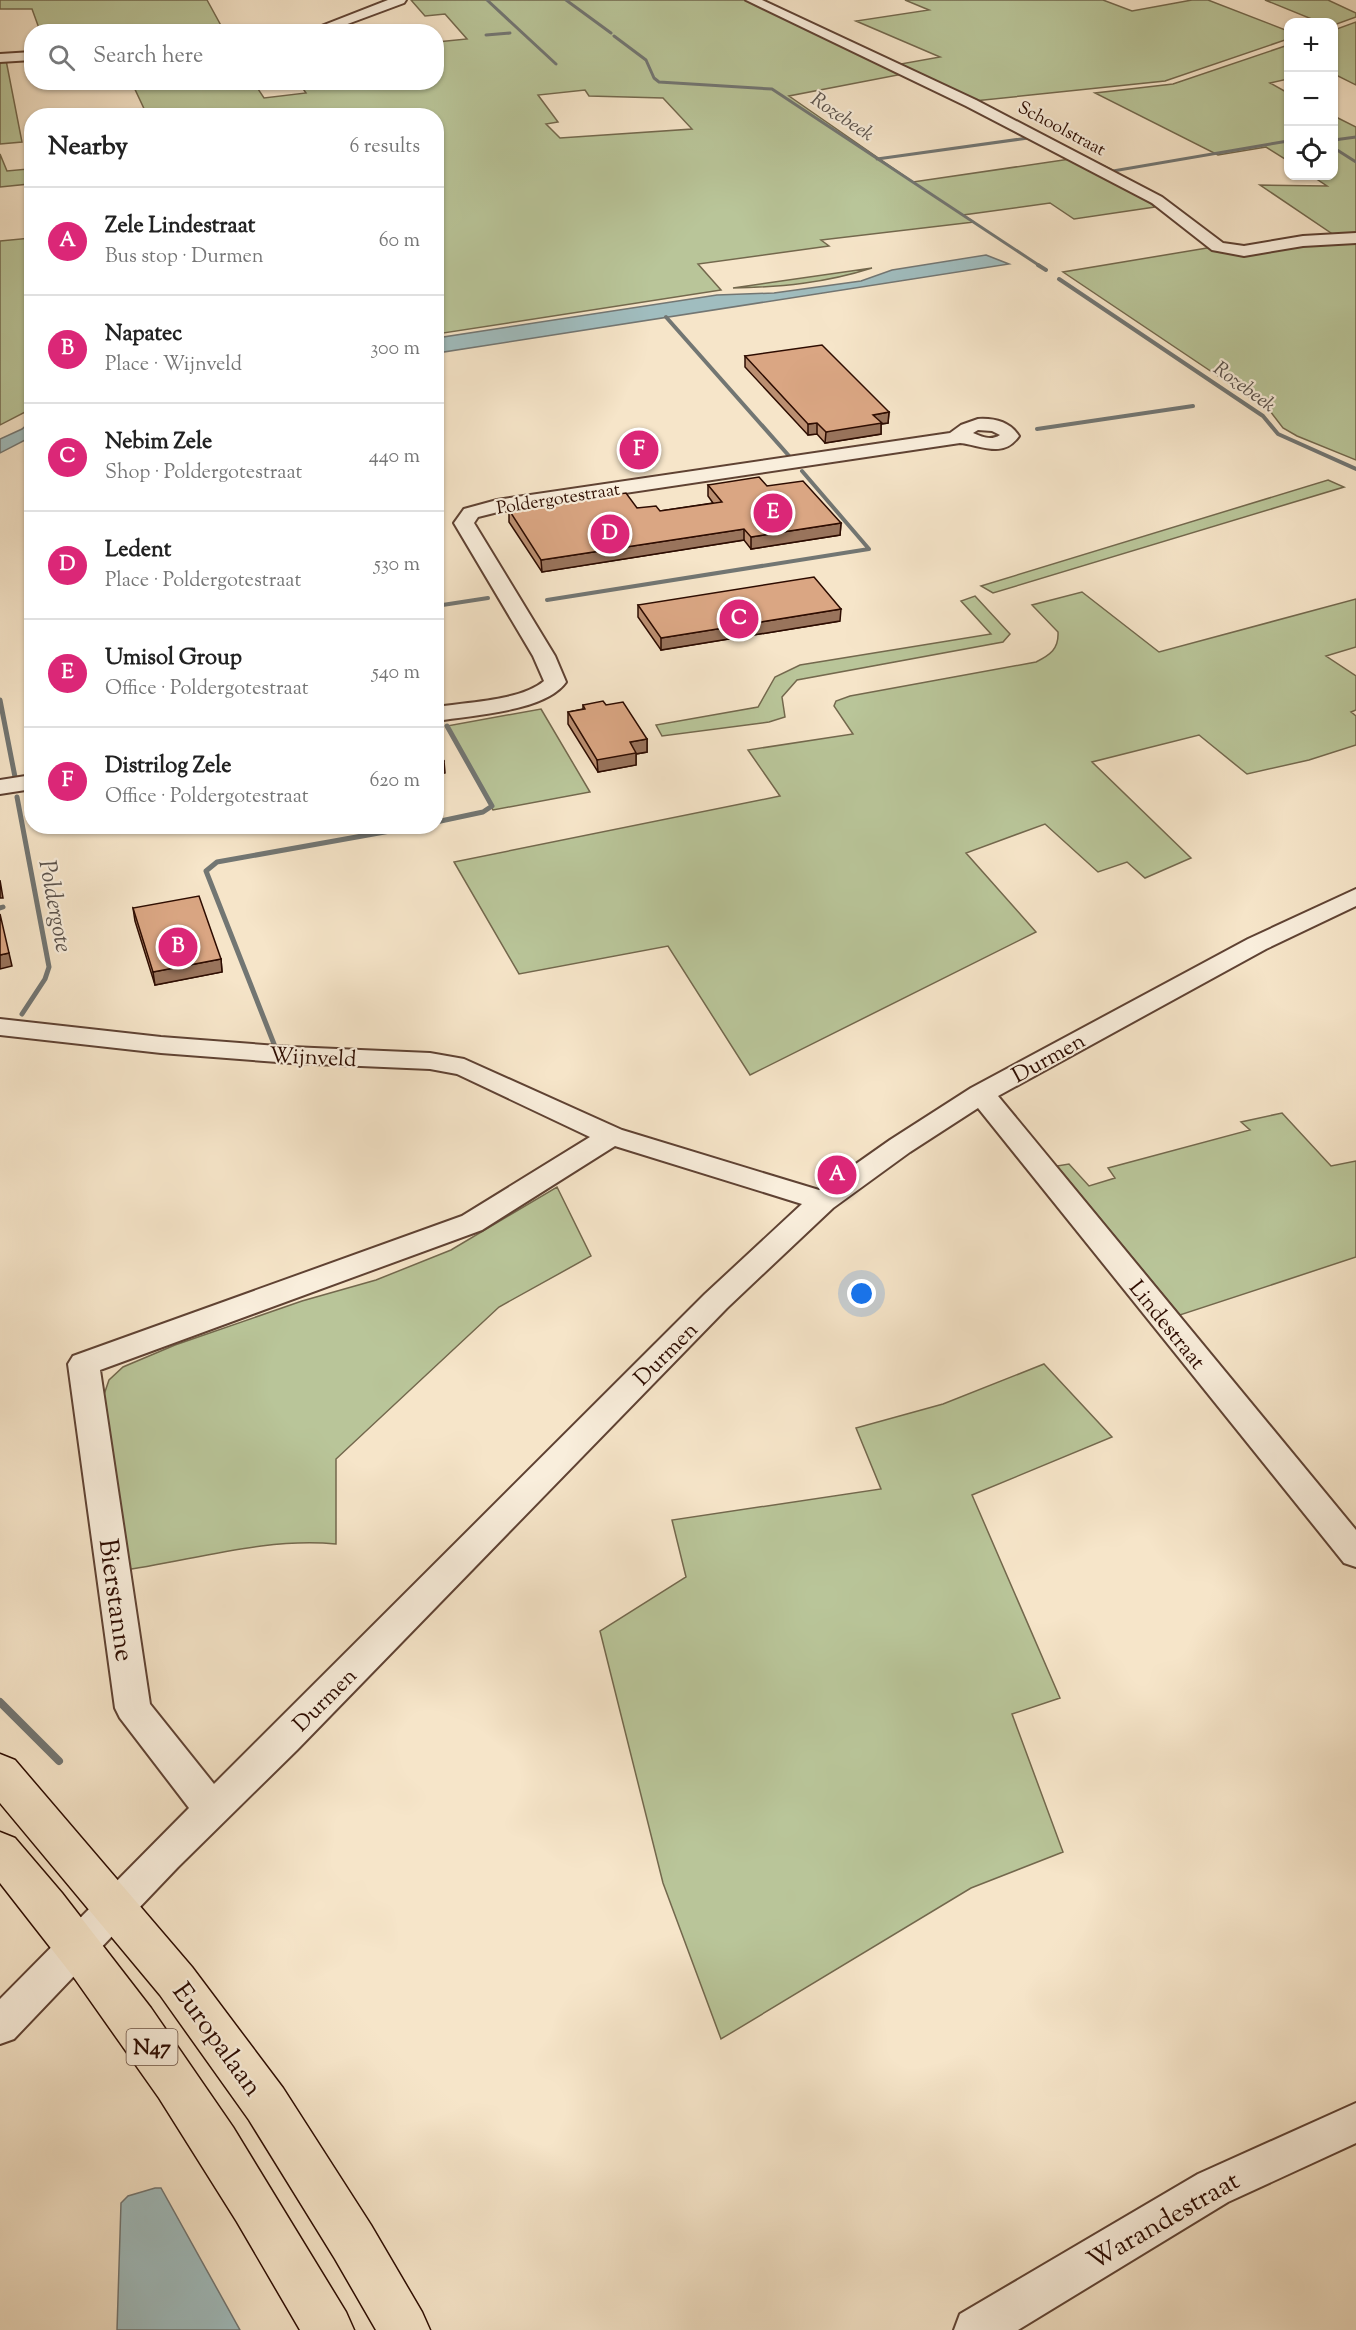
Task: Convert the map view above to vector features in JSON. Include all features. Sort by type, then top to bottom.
[{"type":"highway","name":"Europalaan","points":[[0,1772],[176,1981],[266,2104],[353,2242],[404,2330]]},
{"type":"highway","name":"N47","points":[[0,1851],[78,1945],[137,2024],[221,2151],[328,2330]]},
{"type":"street","points":[[334,24],[400,0]]},
{"type":"street","name":"Schoolstraat","points":[[752,0],[971,103],[1157,200],[1218,247],[1244,251],[1303,241],[1356,238]]},
{"type":"street","points":[[0,58],[24,56]]},
{"type":"street","name":"Poldergotestraat","points":[[444,713],[528,698],[546,692],[555,682],[544,656],[464,523],[471,513],[514,504],[964,437]]},
{"type":"street","points":[[0,787],[24,783]]},
{"type":"street","name":"Durmen","points":[[0,2026],[115,1906],[716,1301],[824,1201],[900,1146],[981,1094],[1257,944],[1356,896]]},
{"type":"street","name":"Wijnveld","points":[[0,1027],[161,1046],[430,1061],[464,1067],[612,1136],[824,1201]]},
{"type":"street","name":"Lindestraat","points":[[981,1094],[1350,1538]]},
{"type":"street","name":"Bierstanne","points":[[212,1809],[133,1708],[84,1364],[472,1223],[612,1136]]},
{"type":"street","name":"Warandestraat","points":[[976,2330],[1213,2188],[1356,2122]]},
{"type":"green space","points":[[0,0],[207,0],[220,24],[37,24],[32,9],[0,9]]},
{"type":"green space","points":[[411,0],[747,0],[903,74],[789,96],[913,182],[1070,159],[1140,195],[1155,207],[1074,219],[1050,203],[963,215],[974,222],[821,240],[829,246],[698,264],[721,290],[444,333],[444,108],[144,108],[135,90],[259,90],[264,98],[306,93],[304,90],[444,90],[444,41],[467,39],[445,14],[425,16]],"holes":[[[585,90],[589,96],[663,98],[692,129],[560,138],[546,124],[558,122],[538,95]]]},
{"type":"green space","points":[[905,0],[1103,0],[1132,11],[1192,0],[1208,0],[1284,29],[1284,40],[1165,81],[974,101],[895,65],[940,57],[856,21],[929,10]]},
{"type":"green space","points":[[1265,0],[1328,0],[1356,13],[1356,17],[1338,24],[1338,18],[1309,18]]},
{"type":"green space","points":[[1356,22],[1356,85],[1338,76],[1338,29]]},
{"type":"green space","points":[[1284,46],[1284,80],[1270,83],[1284,91],[1284,158],[1266,147],[1218,155],[1095,93],[1173,84]]},
{"type":"green space","points":[[0,60],[6,60],[22,142],[0,144]]},
{"type":"green space","points":[[1338,118],[1356,127],[1356,236],[1337,237],[1260,185],[1327,186],[1318,180],[1338,180]]},
{"type":"green space","points":[[0,154],[7,171],[24,169],[24,185],[0,187]]},
{"type":"green space","points":[[24,239],[24,413],[0,425],[0,241]]},
{"type":"green space","points":[[1356,240],[1356,460],[1283,428],[1270,411],[1063,272],[1213,247]]},
{"type":"green space","points":[[872,268],[803,283],[733,288]]},
{"type":"green space","points":[[1328,480],[1344,487],[993,593],[981,586]]},
{"type":"green space","points":[[1082,592],[1159,652],[1356,599],[1356,647],[1326,656],[1356,676],[1356,710],[1351,712],[1356,716],[1356,745],[1309,760],[1247,774],[1199,735],[1092,762],[1191,858],[1145,878],[1127,862],[1098,872],[1045,824],[966,853],[1036,932],[750,1075],[668,946],[519,974],[454,862],[780,796],[748,750],[853,734],[834,706],[836,701],[850,696],[1036,662],[1053,651],[1057,643],[1058,632],[1032,605]]},
{"type":"green space","points":[[975,596],[1010,634],[1003,642],[797,680],[782,697],[785,717],[769,722],[662,736],[656,725],[758,707],[775,677],[800,665],[991,634],[961,601]]},
{"type":"green space","points":[[541,709],[590,792],[493,810],[447,726]]},
{"type":"green space","points":[[1282,1113],[1331,1166],[1356,1161],[1356,1257],[1180,1315],[1057,1166],[1069,1164],[1089,1186],[1115,1178],[1108,1168],[1250,1130],[1241,1122]]},
{"type":"green space","points":[[557,1187],[591,1256],[499,1307],[336,1459],[336,1544],[282,1544],[255,1547],[119,1571],[98,1412],[109,1380],[123,1367],[175,1345],[302,1301],[376,1280],[451,1250]]},
{"type":"green space","points":[[1044,1364],[1112,1437],[972,1495],[1060,1698],[1012,1714],[1063,1852],[971,1888],[721,2039],[663,1883],[600,1631],[686,1577],[672,1520],[881,1489],[856,1428],[943,1404]]},
{"type":"water","points":[[986,255],[1009,264],[444,352],[444,337],[717,295],[774,293],[861,281],[892,270]]},
{"type":"water","points":[[24,427],[24,441],[0,453],[0,439]]},
{"type":"water","points":[[161,2188],[240,2330],[117,2330],[121,2203],[128,2196]]},
{"type":"building","points":[[822,345],[889,412],[873,415],[882,423],[826,432],[817,423],[808,424],[745,356]]},
{"type":"building","points":[[759,477],[767,486],[803,481],[841,523],[751,537],[744,529],[541,560],[509,510],[626,493],[637,508],[656,506],[660,511],[722,502],[708,485]]},
{"type":"building","points":[[814,577],[841,609],[661,638],[638,605]]},
{"type":"building","points":[[603,701],[606,705],[623,702],[647,739],[630,742],[636,753],[597,760],[568,712],[585,709],[583,705]]},
{"type":"building","points":[[199,896],[221,959],[153,972],[133,908]]},
{"type":"building","points":[[0,914],[9,953],[0,955]]},
{"type":"waterway","points":[[487,0],[556,64]]},
{"type":"waterway","name":"Rozebeek","points":[[566,0],[611,33]]},
{"type":"waterway","points":[[486,35],[510,33]]},
{"type":"waterway","name":"Rozebeek","points":[[614,36],[646,60],[654,78],[659,82],[772,89],[878,159]]},
{"type":"waterway","points":[[878,159],[1035,137]]},
{"type":"waterway","points":[[1338,139],[1356,137]]},
{"type":"waterway","points":[[1069,149],[1113,171],[1284,142]]},
{"type":"waterway","points":[[1338,151],[1356,162]]},
{"type":"waterway","name":"Rozebeek","points":[[878,159],[1040,266]]},
{"type":"waterway","name":"Rozebeek","points":[[1038,265],[1046,270]]},
{"type":"waterway","name":"Rozebeek","points":[[1059,279],[1263,416],[1278,434],[1356,469]]},
{"type":"waterway","points":[[666,317],[790,457]]},
{"type":"waterway","points":[[1037,429],[1193,406]]},
{"type":"waterway","points":[[547,600],[869,549],[802,471]]},
{"type":"waterway","points":[[444,605],[488,598]]},
{"type":"waterway","name":"Poldergote","points":[[0,700],[15,777]]},
{"type":"waterway","points":[[444,820],[483,812],[492,806],[447,726]]},
{"type":"waterway","name":"Poldergote","points":[[17,797],[49,967],[45,979],[22,1014]]},
{"type":"waterway","points":[[274,1044],[206,871],[217,862],[373,834]]},
{"type":"waterway","name":"Poldergote","points":[[0,1702],[59,1761]]},
{"type":"place","name":"Distrilog Zele","points":[[639,450]]},
{"type":"place","name":"Umisol Group","points":[[773,513]]},
{"type":"place","name":"Ledent","points":[[610,534]]},
{"type":"place","name":"Nebim Zele","points":[[739,619]]},
{"type":"place","name":"Napatec","points":[[178,947]]},
{"type":"place","name":"Zele Lindestraat","points":[[837,1175]]}]
